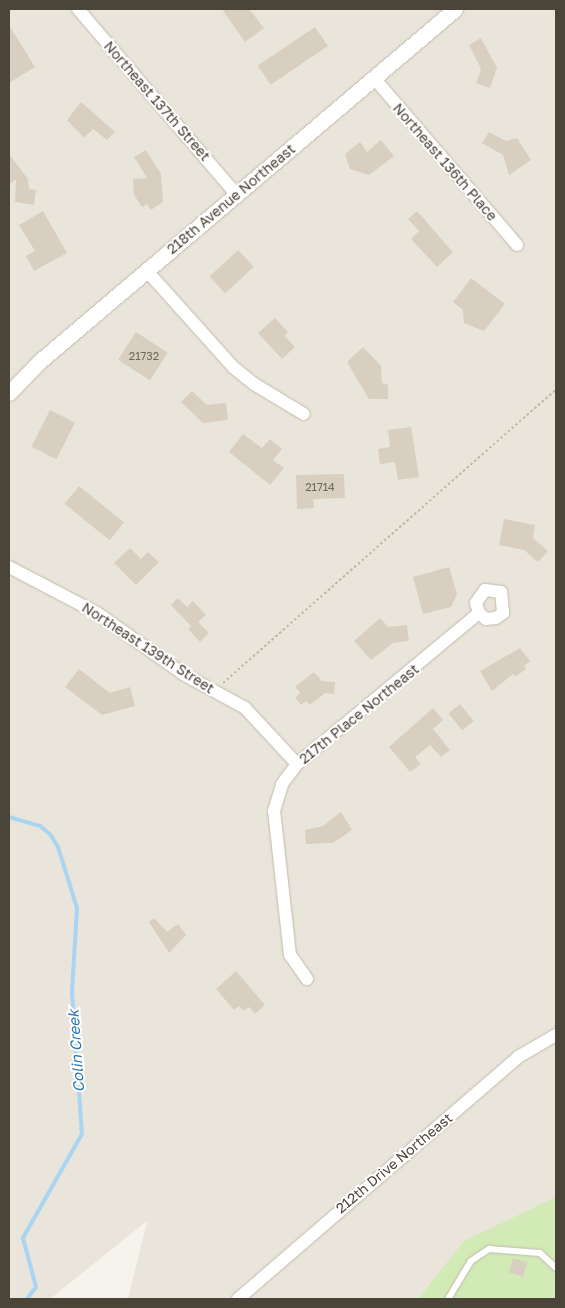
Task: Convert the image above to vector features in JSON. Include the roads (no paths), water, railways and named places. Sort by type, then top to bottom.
[{"type":"street","name":"Northeast 137th Street","points":[[78,9],[236,194]]},
{"type":"street","name":"218th Avenue Northeast","points":[[9,393],[40,361],[455,9]]},
{"type":"street","name":"Northeast 136th Place","points":[[374,78],[517,245]]},
{"type":"street","points":[[147,271],[233,367],[254,384],[304,414]]},
{"type":"street","name":"Northeast 139th Street","points":[[9,567],[98,613],[150,652],[245,708],[297,764]]},
{"type":"street","name":"217th Place Northeast","points":[[307,979],[290,955],[274,811],[282,784],[297,764],[479,613]]},
{"type":"street","name":"212th Drive Northeast","points":[[238,1299],[518,1057],[556,1035]]},
{"type":"lane","points":[[448,1299],[471,1261],[490,1249],[540,1253],[556,1268]]},
{"type":"waterway","name":"Colin Creek","points":[[9,817],[40,826],[50,834],[58,847],[77,908],[72,992],[82,1134],[23,1238],[36,1287],[27,1299]]}]
